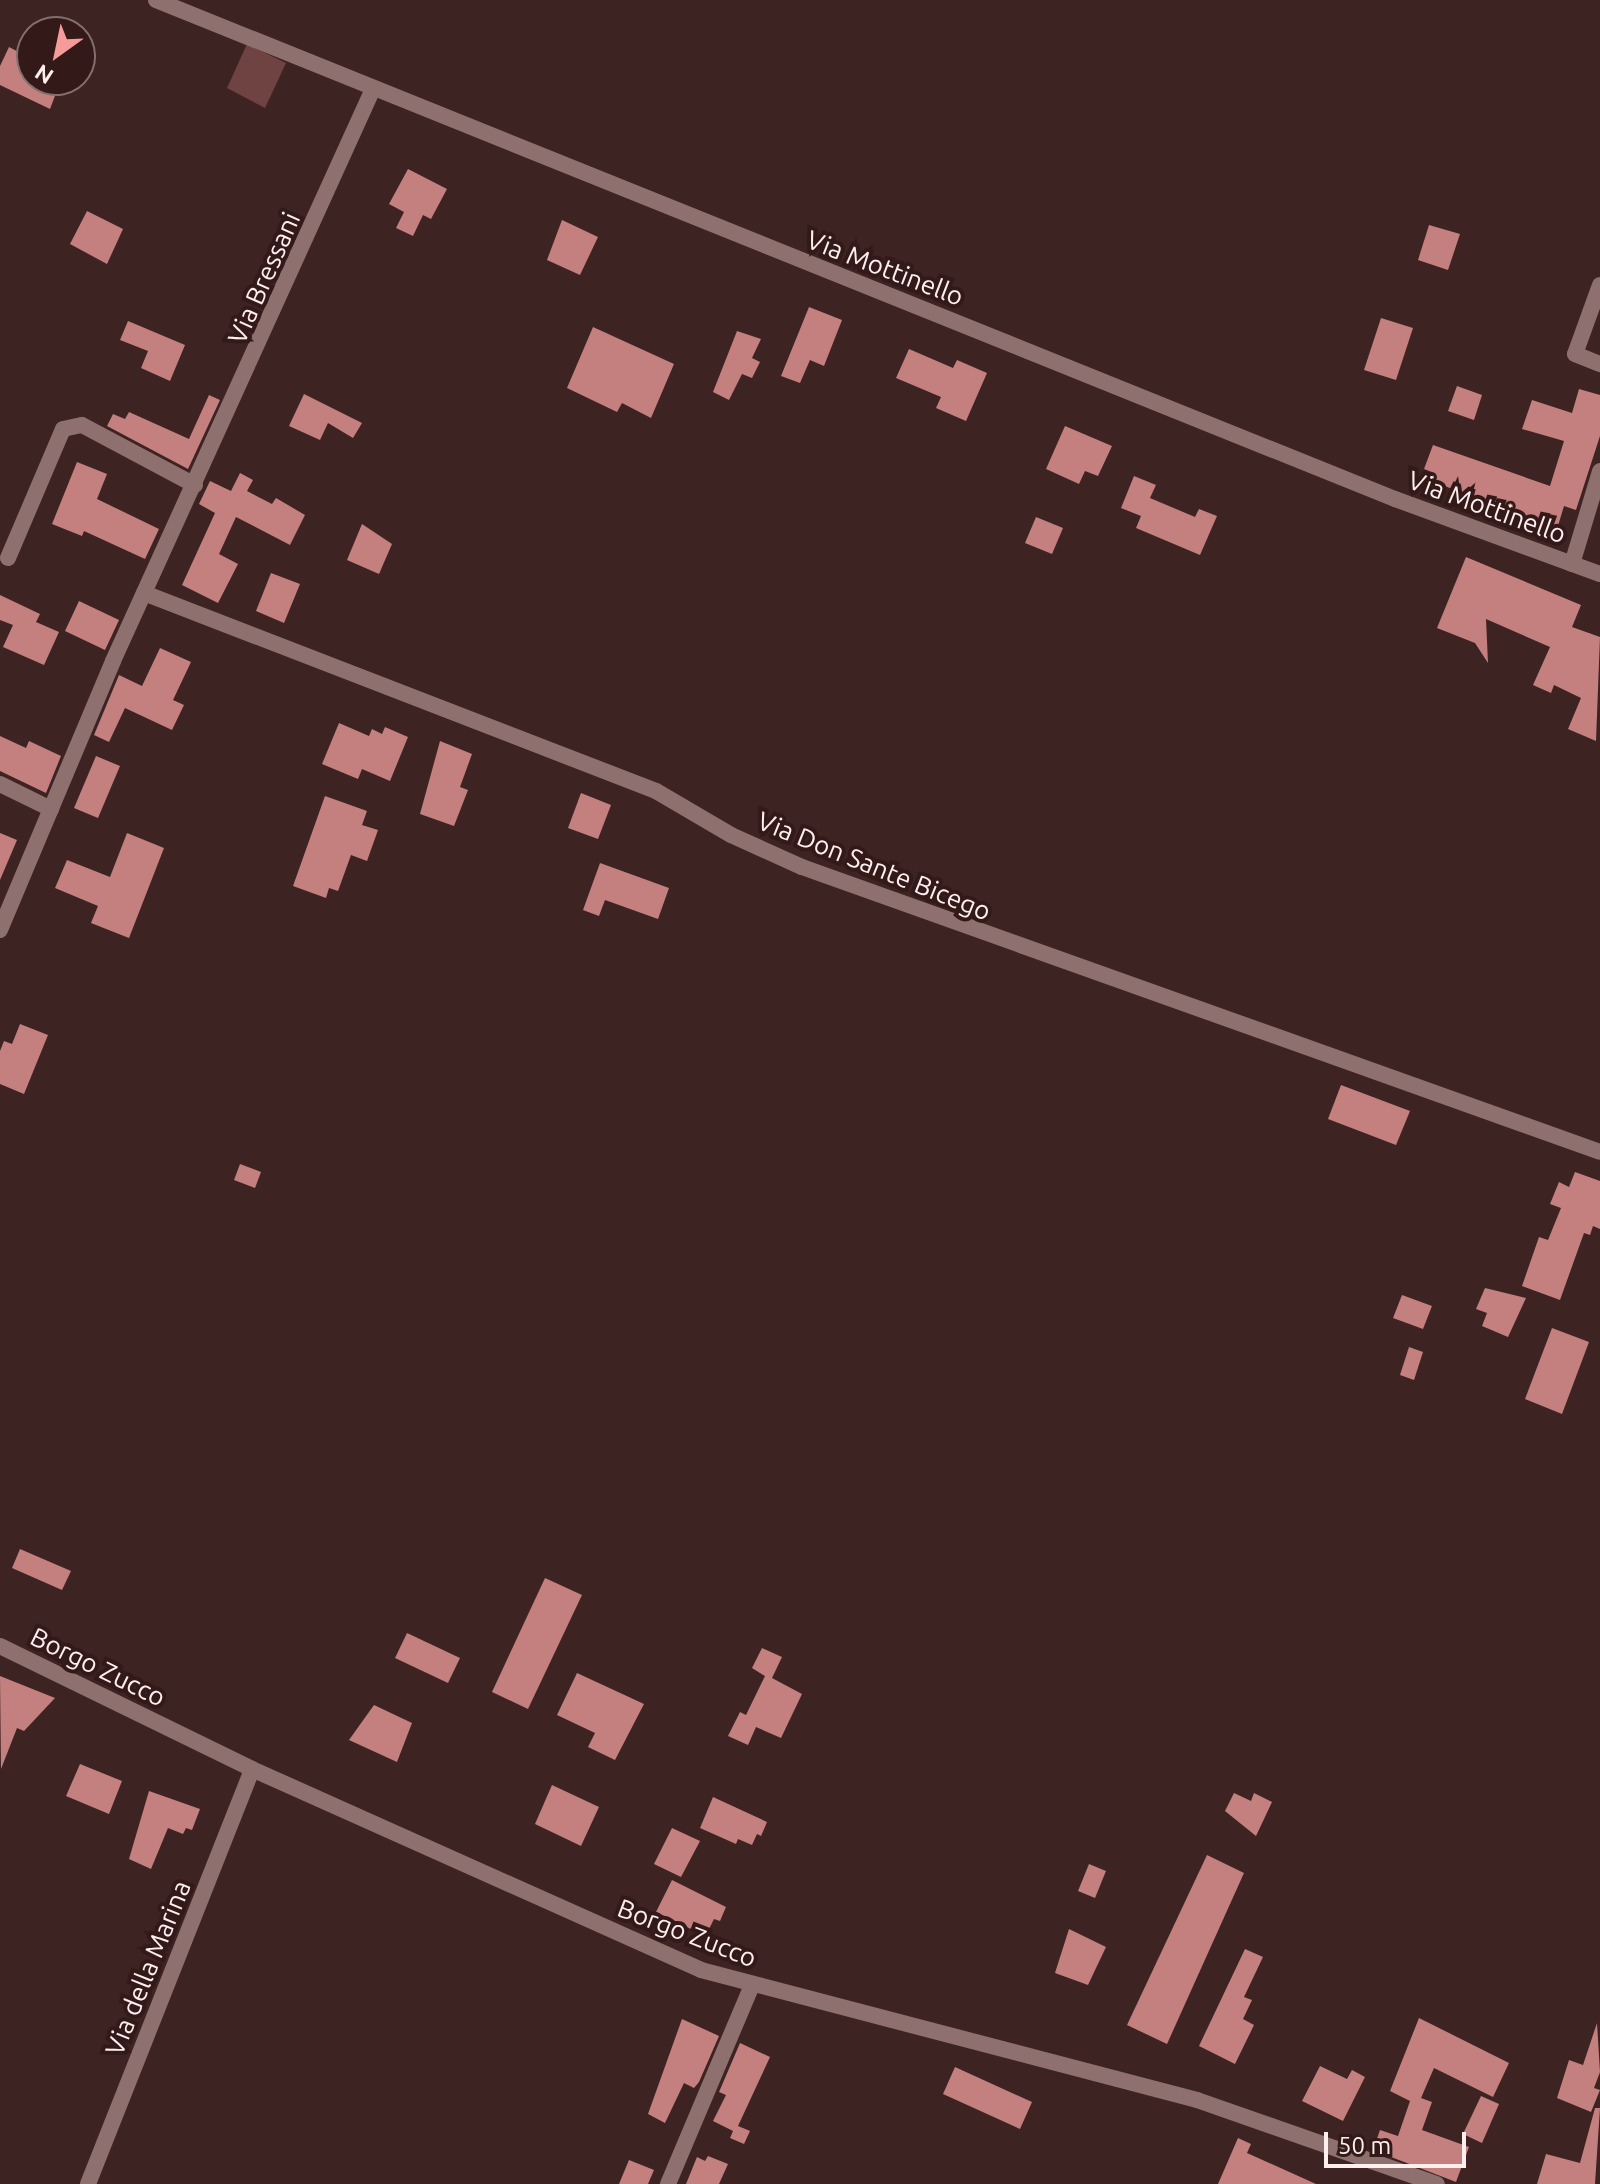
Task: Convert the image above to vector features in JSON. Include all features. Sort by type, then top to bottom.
[{"type":"street","name":"Via Mottinello","points":[[156,0],[1395,499],[1600,574]]},
{"type":"street","name":"Via Bressani","points":[[0,930],[144,593],[373,89]]},
{"type":"street","points":[[1600,285],[1575,354],[1600,364]]},
{"type":"street","points":[[8,558],[63,429],[82,425],[195,485]]},
{"type":"street","points":[[1572,564],[1600,471]]},
{"type":"street","name":"Via Don Sante Bicego","points":[[144,593],[656,791],[731,835],[802,867],[1600,1152]]},
{"type":"street","points":[[0,784],[51,809]]},
{"type":"street","name":"Borgo Zucco","points":[[0,1646],[252,1769],[701,1970],[1197,2100],[1437,2184]]},
{"type":"street","name":"Via della Marina","points":[[88,2184],[252,1769]]},
{"type":"street","points":[[668,2184],[752,1985]]},
{"type":"shaded area","points":[[247,44],[286,63],[265,108],[227,88]]},
{"type":"building","points":[[9,47],[16,51],[16,93],[0,85],[0,66]]},
{"type":"building","points":[[23,96],[55,96],[50,109]]},
{"type":"building","points":[[408,169],[447,189],[431,219],[423,215],[413,236],[396,228],[404,212],[389,204]]},
{"type":"building","points":[[87,211],[123,229],[107,264],[70,244]]},
{"type":"building","points":[[562,220],[598,237],[580,275],[547,260]]},
{"type":"building","points":[[1429,225],[1460,234],[1448,270],[1418,260]]},
{"type":"building","points":[[809,307],[842,320],[824,366],[810,360],[800,383],[781,376]]},
{"type":"building","points":[[1381,318],[1413,328],[1396,380],[1364,370]]},
{"type":"building","points":[[128,321],[185,345],[170,381],[141,368],[148,351],[120,340]]},
{"type":"building","points":[[593,327],[674,364],[651,418],[622,403],[617,412],[567,388]]},
{"type":"building","points":[[737,331],[761,339],[752,358],[760,362],[752,378],[742,374],[729,400],[713,392]]},
{"type":"building","points":[[909,349],[953,368],[957,360],[987,373],[966,421],[936,408],[941,397],[896,378]]},
{"type":"building","points":[[1457,386],[1482,395],[1474,420],[1448,411]]},
{"type":"building","points":[[1579,389],[1600,395],[1600,436],[1576,510],[1564,506],[1557,529],[1429,480],[1432,472],[1424,469],[1433,445],[1550,486],[1564,441],[1522,429],[1532,400],[1572,413]]},
{"type":"building","points":[[304,394],[362,423],[353,438],[328,423],[320,440],[289,426]]},
{"type":"building","points":[[209,395],[220,400],[188,469],[107,426],[113,414],[125,419],[129,412],[189,439]]},
{"type":"building","points":[[1065,426],[1112,446],[1098,476],[1085,471],[1079,484],[1046,469]]},
{"type":"building","points":[[77,462],[107,474],[97,499],[159,529],[145,559],[84,531],[82,536],[52,524]]},
{"type":"building","points":[[240,473],[253,480],[247,491],[272,504],[276,498],[305,515],[290,545],[236,517],[219,554],[238,564],[218,603],[182,585],[215,513],[199,504],[210,481],[231,491]]},
{"type":"building","points":[[1134,476],[1156,485],[1150,498],[1195,517],[1199,509],[1217,516],[1200,555],[1136,528],[1141,516],[1121,508]]},
{"type":"building","points":[[1036,517],[1063,528],[1052,554],[1025,543]]},
{"type":"building","points":[[362,524],[392,544],[379,574],[347,560]]},
{"type":"building","points":[[1466,557],[1581,605],[1572,627],[1600,637],[1596,741],[1568,729],[1581,698],[1554,685],[1551,693],[1533,685],[1550,647],[1486,619],[1488,663],[1475,643],[1437,628]]},
{"type":"building","points":[[271,573],[300,584],[284,623],[256,611]]},
{"type":"building","points":[[0,595],[40,614],[36,622],[59,632],[44,665],[3,647],[13,625],[0,620]]},
{"type":"building","points":[[79,601],[119,620],[105,650],[65,631]]},
{"type":"building","points":[[160,648],[191,662],[173,700],[184,705],[172,730],[125,708],[109,742],[94,735],[119,675],[142,686]]},
{"type":"building","points":[[339,723],[369,736],[372,729],[382,734],[385,727],[408,737],[390,781],[362,769],[358,779],[322,764]]},
{"type":"building","points":[[0,736],[26,748],[29,741],[61,756],[46,793],[0,771]]},
{"type":"building","points":[[440,741],[472,754],[460,787],[468,790],[454,826],[420,814]]},
{"type":"building","points":[[96,756],[120,766],[98,818],[74,808]]},
{"type":"building","points":[[581,793],[611,805],[598,839],[568,828]]},
{"type":"building","points":[[325,796],[367,811],[362,825],[378,830],[367,861],[351,855],[338,891],[329,888],[326,898],[293,886]]},
{"type":"building","points":[[0,833],[17,840],[0,880]]},
{"type":"building","points":[[127,833],[164,848],[129,938],[91,923],[98,906],[55,888],[67,860],[110,877]]},
{"type":"building","points":[[600,863],[669,888],[658,919],[605,900],[599,916],[583,910]]},
{"type":"building","points":[[20,1024],[48,1035],[24,1094],[0,1084],[0,1051],[4,1041],[12,1044]]},
{"type":"building","points":[[1341,1085],[1410,1111],[1396,1145],[1328,1119]]},
{"type":"building","points":[[240,1164],[261,1172],[255,1188],[234,1180]]},
{"type":"building","points":[[1575,1172],[1600,1181],[1600,1229],[1593,1226],[1590,1235],[1584,1233],[1560,1300],[1522,1286],[1539,1237],[1548,1240],[1561,1208],[1550,1204],[1559,1182],[1569,1187]]},
{"type":"building","points":[[1485,1288],[1526,1298],[1508,1337],[1482,1326],[1487,1313],[1476,1309]]},
{"type":"building","points":[[1402,1295],[1432,1306],[1423,1329],[1393,1318]]},
{"type":"building","points":[[1552,1328],[1589,1342],[1562,1414],[1525,1399]]},
{"type":"building","points":[[1409,1347],[1423,1352],[1414,1380],[1400,1375]]},
{"type":"building","points":[[20,1549],[71,1571],[62,1590],[12,1568]]},
{"type":"building","points":[[545,1578],[582,1595],[528,1709],[492,1692]]},
{"type":"building","points":[[407,1633],[460,1658],[448,1683],[395,1658]]},
{"type":"building","points":[[762,1648],[782,1657],[772,1678],[802,1694],[781,1738],[756,1727],[748,1745],[728,1736],[740,1712],[746,1715],[765,1676],[752,1668]]},
{"type":"building","points":[[577,1673],[644,1704],[615,1760],[588,1747],[595,1733],[557,1715]]},
{"type":"building","points":[[0,1676],[55,1698],[24,1731],[17,1728],[1,1769]]},
{"type":"building","points":[[374,1705],[412,1723],[397,1762],[349,1740]]},
{"type":"building","points":[[80,1764],[122,1781],[109,1814],[66,1796]]},
{"type":"building","points":[[552,1785],[599,1807],[581,1846],[535,1824]]},
{"type":"building","points":[[149,1791],[200,1809],[192,1830],[186,1828],[183,1834],[168,1828],[151,1869],[129,1859]]},
{"type":"building","points":[[1234,1793],[1251,1801],[1254,1793],[1272,1802],[1256,1836],[1225,1811]]},
{"type":"building","points":[[713,1797],[767,1822],[761,1836],[757,1834],[752,1845],[738,1839],[736,1844],[700,1828]]},
{"type":"building","points":[[672,1828],[700,1841],[681,1877],[654,1864]]},
{"type":"building","points":[[1207,1855],[1244,1873],[1167,2044],[1127,2025]]},
{"type":"building","points":[[1089,1864],[1106,1871],[1095,1898],[1078,1891]]},
{"type":"building","points":[[672,1880],[726,1907],[720,1921],[714,1919],[709,1929],[696,1923],[693,1930],[656,1912]]},
{"type":"building","points":[[1069,1929],[1106,1947],[1088,1985],[1055,1973]]},
{"type":"building","points":[[1245,1949],[1263,1957],[1244,1997],[1252,2000],[1243,2019],[1254,2025],[1235,2064],[1199,2046]]},
{"type":"building","points":[[1419,2018],[1509,2063],[1493,2097],[1434,2068],[1421,2098],[1432,2102],[1422,2130],[1469,2147],[1456,2182],[1373,2150],[1380,2130],[1398,2136],[1410,2101],[1390,2091]]},
{"type":"building","points":[[682,2019],[719,2036],[699,2082],[694,2088],[684,2083],[665,2123],[648,2114]]},
{"type":"building","points":[[1597,2023],[1600,2072],[1594,2088],[1600,2090],[1591,2112],[1557,2098],[1569,2060],[1583,2065]]},
{"type":"building","points":[[740,2043],[770,2057],[738,2126],[750,2131],[744,2144],[730,2138],[733,2131],[713,2121],[726,2095],[719,2092]]},
{"type":"building","points":[[1320,2066],[1347,2079],[1352,2070],[1365,2077],[1343,2121],[1302,2101]]},
{"type":"building","points":[[955,2067],[1032,2102],[1020,2129],[943,2094]]},
{"type":"building","points":[[1481,2096],[1499,2104],[1482,2143],[1463,2134]]},
{"type":"building","points":[[1595,2108],[1600,2108],[1595,2184],[1537,2184],[1546,2154],[1580,2163]]},
{"type":"building","points":[[1238,2138],[1251,2144],[1247,2153],[1316,2184],[1218,2184]]},
{"type":"building","points":[[708,2156],[728,2164],[719,2184],[686,2184],[697,2157],[705,2161]]},
{"type":"building","points":[[629,2160],[654,2170],[648,2184],[619,2184]]}]
